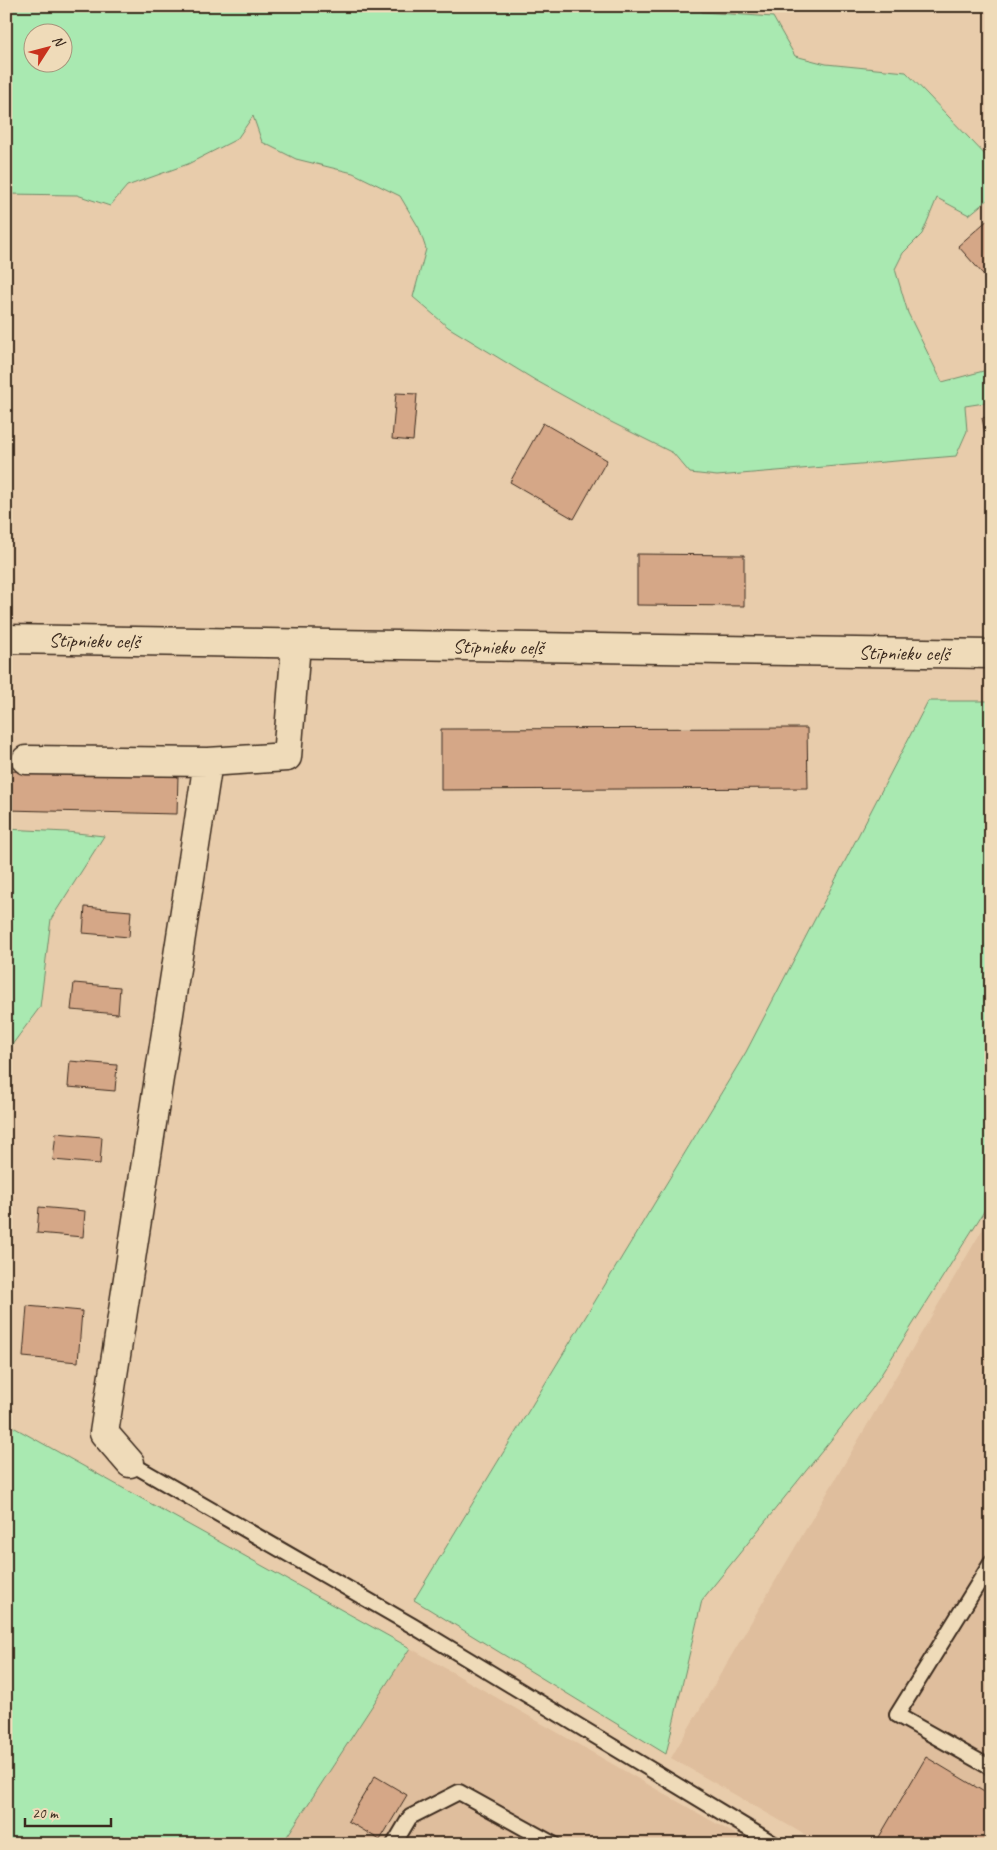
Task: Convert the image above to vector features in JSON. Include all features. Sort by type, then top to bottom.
[{"type":"street","name":"Stīpnieku ceļš","points":[[6,639],[991,654]]},
{"type":"street","points":[[26,760],[208,762],[287,758],[296,644]]},
{"type":"street","points":[[130,1463],[104,1433],[208,762]]},
{"type":"lane","points":[[130,1463],[414,1626],[774,1844]]},
{"type":"lane","points":[[991,1563],[897,1715],[991,1768]]},
{"type":"lane","points":[[394,1844],[410,1817],[459,1792],[553,1844]]},
{"type":"shaded area","points":[[991,1215],[991,1844],[821,1844],[671,1758]]},
{"type":"shaded area","points":[[410,1648],[752,1844],[282,1844]]},
{"type":"green space","points":[[6,6],[700,6],[702,12],[773,17],[795,56],[826,64],[906,72],[991,161],[991,197],[969,215],[937,198],[922,234],[903,253],[895,269],[908,313],[942,382],[991,369],[991,402],[965,406],[967,431],[956,456],[717,476],[690,473],[673,453],[607,420],[535,380],[448,327],[413,297],[426,249],[419,228],[400,196],[353,173],[296,159],[262,142],[253,116],[237,139],[188,164],[127,186],[110,206],[77,195],[6,194]]},
{"type":"green space","points":[[928,701],[991,701],[991,1196],[983,1213],[872,1389],[702,1600],[666,1754],[414,1600],[746,1052]]},
{"type":"green space","points":[[6,829],[104,836],[51,919],[40,1007],[6,1053]]},
{"type":"green space","points":[[6,1423],[410,1648],[282,1844],[6,1844]]},
{"type":"building","points":[[991,217],[991,283],[958,246]]},
{"type":"building","points":[[396,393],[417,394],[413,441],[392,439]]},
{"type":"building","points":[[991,416],[991,451],[989,452],[982,418]]},
{"type":"building","points":[[543,423],[607,460],[574,519],[510,482]]},
{"type":"building","points":[[637,554],[744,555],[744,606],[637,605]]},
{"type":"building","points":[[807,728],[808,788],[441,790],[441,729]]},
{"type":"building","points":[[7,771],[178,775],[177,814],[6,810]]},
{"type":"building","points":[[85,907],[131,911],[129,937],[83,933]]},
{"type":"building","points":[[74,983],[120,987],[118,1014],[71,1010]]},
{"type":"building","points":[[70,1061],[117,1065],[115,1091],[68,1087]]},
{"type":"building","points":[[56,1133],[102,1137],[100,1164],[53,1160]]},
{"type":"building","points":[[39,1207],[85,1211],[83,1237],[37,1233]]},
{"type":"building","points":[[27,1306],[82,1311],[78,1362],[23,1357]]},
{"type":"building","points":[[926,1757],[991,1796],[991,1833],[984,1844],[875,1844]]},
{"type":"building","points":[[375,1776],[407,1795],[380,1840],[348,1821]]}]
